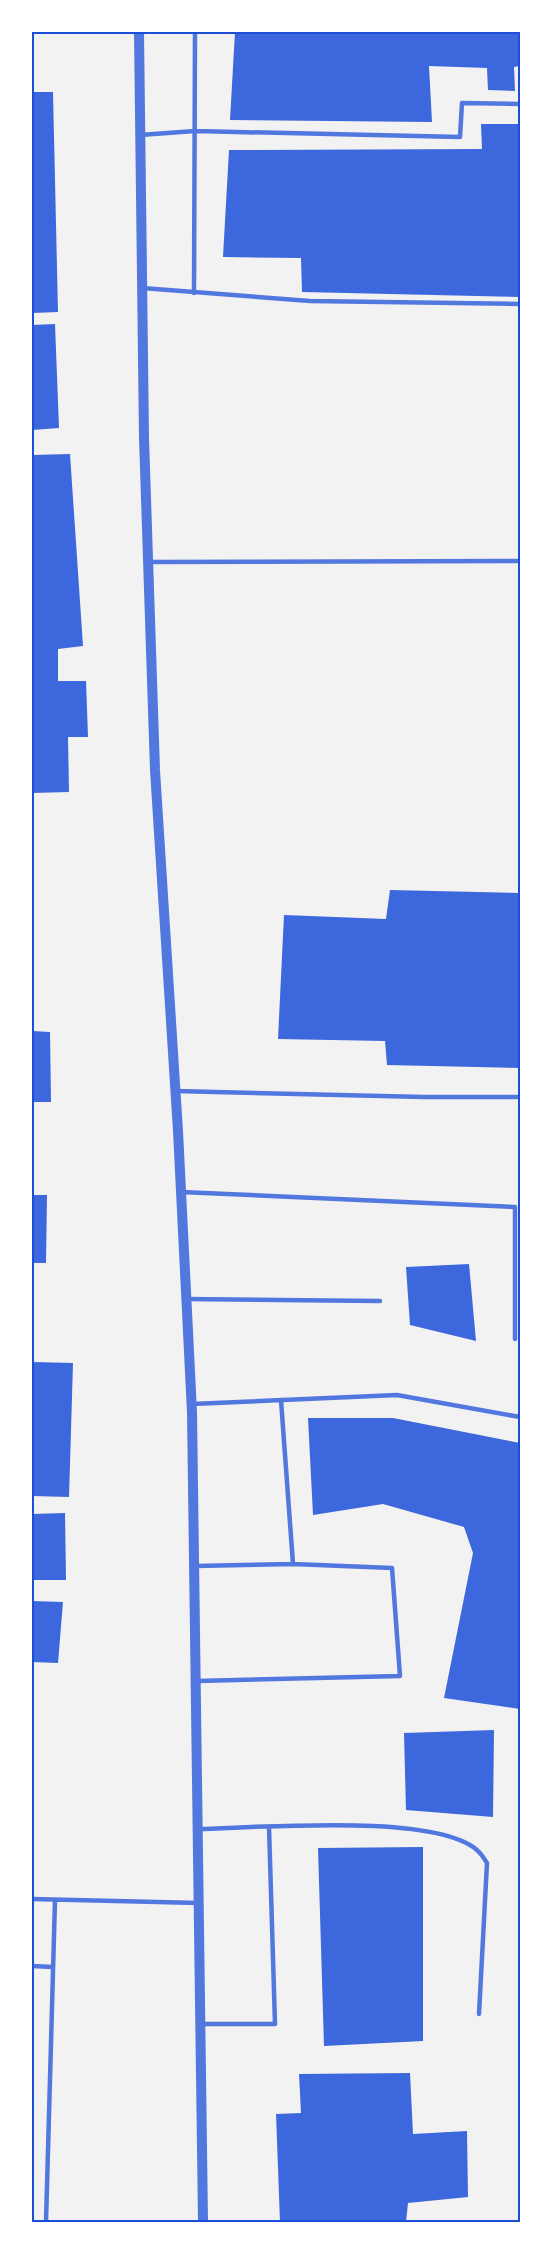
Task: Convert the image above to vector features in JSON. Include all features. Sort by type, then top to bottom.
[{"type":"street","points":[[139,32],[142,288],[155,770],[192,1404],[203,2223]]},
{"type":"lane","points":[[194,293],[195,32]]},
{"type":"lane","points":[[140,135],[195,131],[460,137],[462,103],[520,104]]},
{"type":"lane","points":[[142,288],[310,301],[520,304]]},
{"type":"lane","points":[[148,562],[520,561]]},
{"type":"lane","points":[[175,1091],[413,1097],[520,1097]]},
{"type":"lane","points":[[181,1192],[515,1207],[515,1339]]},
{"type":"lane","points":[[186,1299],[380,1301]]},
{"type":"lane","points":[[192,1404],[398,1395],[520,1417]]},
{"type":"lane","points":[[281,1400],[292,1564]]},
{"type":"lane","points":[[195,1566],[292,1564],[392,1568],[400,1676],[196,1681]]},
{"type":"lane","points":[[198,1829],[369,1825],[433,1832],[460,1841],[479,1851],[487,1863],[480,2014]]},
{"type":"lane","points":[[202,2024],[275,2024],[269,1827]]},
{"type":"lane","points":[[32,1899],[199,1903]]},
{"type":"lane","points":[[46,2223],[55,1900]]},
{"type":"lane","points":[[32,1966],[53,1967]]},
{"type":"building","points":[[235,32],[520,32],[520,66],[514,67],[515,91],[488,90],[487,68],[429,66],[432,122],[230,120]]},
{"type":"building","points":[[32,92],[53,92],[58,312],[32,313]]},
{"type":"building","points":[[481,124],[520,124],[520,297],[302,292],[301,258],[223,257],[229,150],[482,149]]},
{"type":"building","points":[[55,324],[59,428],[32,430],[32,325]]},
{"type":"building","points":[[70,454],[83,646],[58,649],[58,681],[86,681],[88,737],[68,737],[69,792],[32,793],[32,455]]},
{"type":"building","points":[[390,890],[520,893],[520,1068],[387,1065],[385,1041],[278,1039],[284,915],[386,919]]},
{"type":"building","points":[[32,1031],[50,1032],[51,1102],[32,1102]]},
{"type":"building","points":[[32,1195],[47,1195],[46,1263],[32,1263]]},
{"type":"building","points":[[469,1264],[476,1341],[410,1325],[406,1267]]},
{"type":"building","points":[[32,1362],[73,1363],[69,1497],[32,1496]]},
{"type":"building","points":[[308,1418],[393,1418],[520,1443],[520,1709],[444,1698],[473,1553],[464,1527],[383,1504],[313,1515]]},
{"type":"building","points":[[65,1513],[66,1580],[32,1580],[32,1514]]},
{"type":"building","points":[[32,1601],[63,1602],[58,1663],[32,1662]]},
{"type":"building","points":[[494,1730],[493,1817],[406,1810],[404,1733]]},
{"type":"building","points":[[423,1847],[423,2041],[324,2046],[318,1848]]},
{"type":"building","points":[[410,2073],[413,2134],[467,2131],[468,2197],[408,2203],[406,2222],[280,2222],[276,2114],[301,2113],[299,2074]]}]
